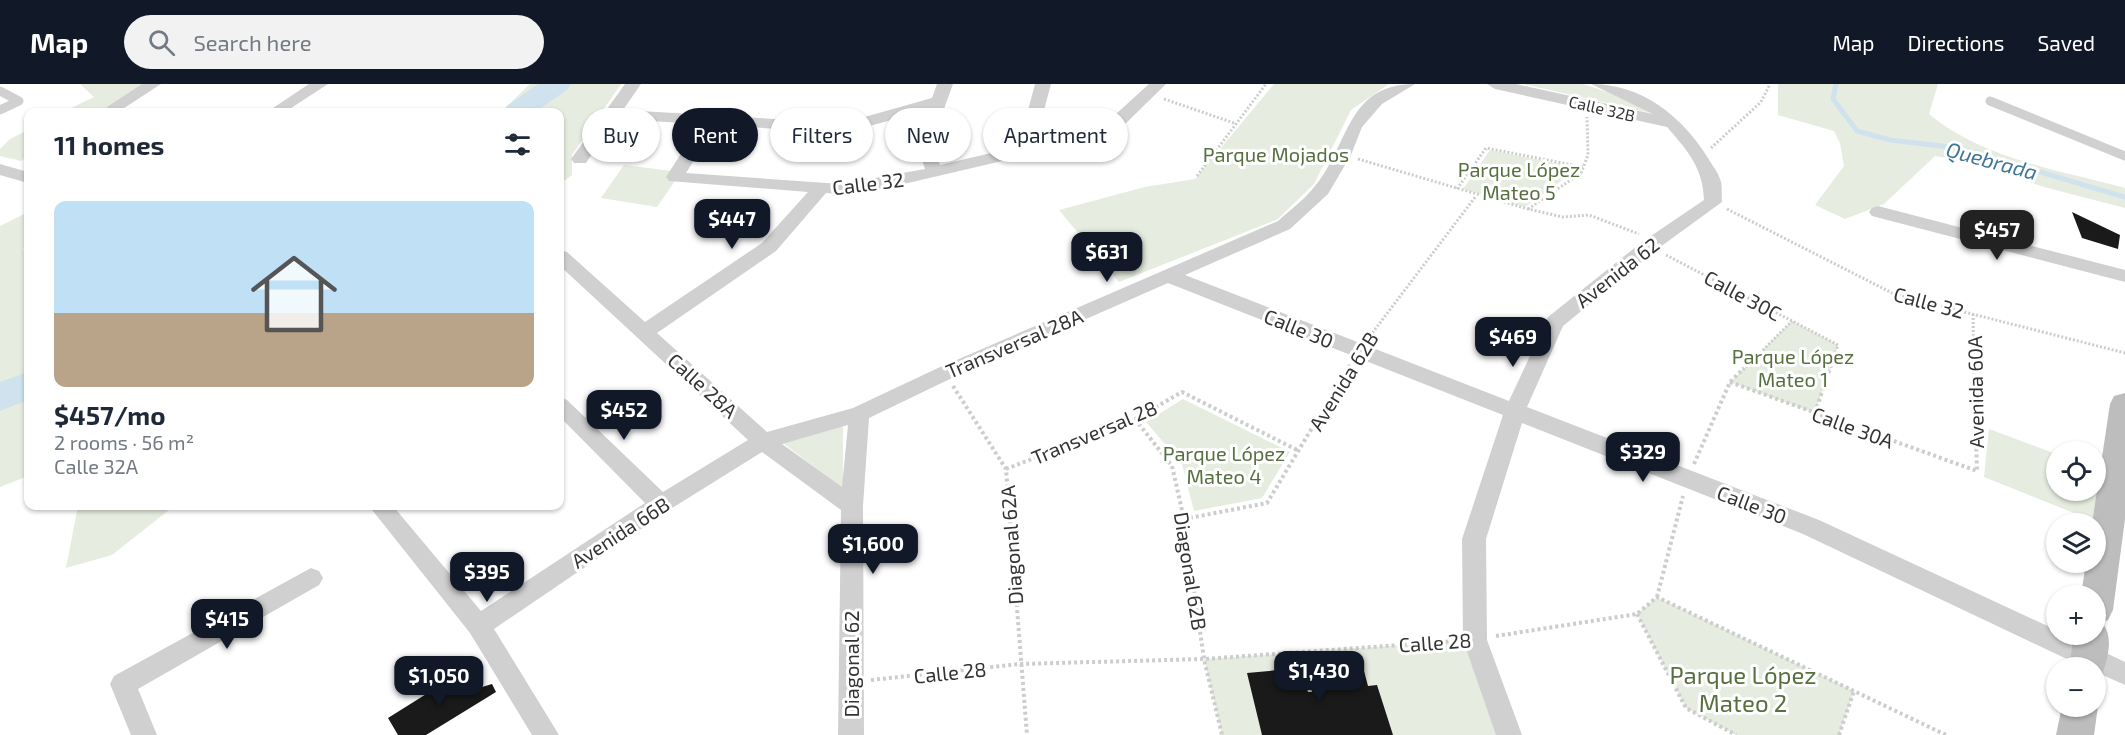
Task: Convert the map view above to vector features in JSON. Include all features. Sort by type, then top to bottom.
[{"type":"street","points":[[114,108],[153,84]]},
{"type":"street","points":[[282,108],[321,84]]},
{"type":"street","points":[[618,108],[633,84]]},
{"type":"street","points":[[934,171],[924,142],[945,84]]},
{"type":"street","points":[[1037,108],[1043,84]]},
{"type":"street","name":"Transversal 28A","points":[[763,441],[859,414],[945,373],[1284,225],[1322,190],[1343,155],[1354,126],[1376,101],[1407,84]]},
{"type":"street","name":"Calle 32B","points":[[1495,84],[1673,124]]},
{"type":"street","points":[[1599,84],[1653,106],[1673,124],[1691,144],[1712,179],[1713,202]]},
{"type":"street","name":"Calle 32","points":[[1128,112],[1153,89]]},
{"type":"street","points":[[758,123],[844,128],[937,102]]},
{"type":"street","name":"Calle 32","points":[[684,162],[675,177],[821,188],[891,182],[983,159]]},
{"type":"street","points":[[5,170],[24,163]]},
{"type":"street","points":[[5,170],[24,177]]},
{"type":"street","points":[[645,332],[769,247],[821,188]]},
{"type":"street","name":"Avenida 62","points":[[1509,735],[1475,640],[1474,539],[1515,411],[1555,322],[1648,246],[1713,202]]},
{"type":"street","points":[[1878,212],[2125,276]]},
{"type":"street","name":"Calle 28A","points":[[564,260],[763,441],[852,506]]},
{"type":"street","name":"Calle 30","points":[[1169,276],[1811,527],[2089,653],[2125,674]]},
{"type":"street","points":[[2100,585],[2125,404]]},
{"type":"street","points":[[564,409],[661,504]]},
{"type":"street","name":"Diagonal 62","points":[[851,735],[852,506],[859,414]]},
{"type":"street","name":"Avenida 66B","points":[[479,626],[661,504],[763,441]]},
{"type":"street","points":[[383,510],[479,626],[546,735]]},
{"type":"street","points":[[144,735],[123,684],[311,578]]},
{"type":"street","points":[[2075,735],[2078,717]]},
{"type":"lane","points":[[0,91],[19,100],[0,110]]},
{"type":"lane","points":[[1990,100],[2125,156]]},
{"type":"path","points":[[1197,176],[1234,123],[1266,84]]},
{"type":"path","points":[[1699,159],[1761,102],[1770,84]]},
{"type":"path","points":[[1153,89],[1234,123]]},
{"type":"path","points":[[1528,209],[1581,173],[1587,155],[1586,105]]},
{"type":"path","points":[[1457,189],[1486,148],[1583,167]]},
{"type":"path","points":[[1343,155],[1476,196],[1528,209],[1563,217],[1589,215],[1607,220],[1637,232],[1648,246]]},
{"type":"path","name":"Avenida 62B","points":[[1184,519],[1267,503],[1358,351],[1476,196]]},
{"type":"path","name":"Calle 32","points":[[1713,202],[1894,294],[2125,353]]},
{"type":"path","name":"Calle 30C","points":[[1648,246],[1838,345],[1815,413]]},
{"type":"path","name":"Avenida 60A","points":[[1973,314],[1977,471]]},
{"type":"path","points":[[1792,321],[1730,382],[1688,480],[1657,597],[1946,735]]},
{"type":"path","name":"Diagonal 62A","points":[[945,373],[1006,469],[1027,735]]},
{"type":"path","name":"Calle 30A","points":[[1730,382],[1977,471]]},
{"type":"path","name":"Transversal 28","points":[[1006,469],[1135,419],[1182,392],[1299,451]]},
{"type":"path","name":"Diagonal 62B","points":[[1135,419],[1172,466],[1184,519],[1204,659],[1222,735]]},
{"type":"path","name":"Calle 28","points":[[851,682],[1020,664],[1204,659],[1475,640],[1636,614],[1657,597]]},
{"type":"path","points":[[1636,614],[1686,708],[1736,735]]},
{"type":"path","points":[[1839,735],[1854,691]]},
{"type":"green space","points":[[80,84],[143,84],[104,108],[71,108],[94,97]]},
{"type":"green space","points":[[530,84],[621,84],[604,108],[582,108],[582,141],[572,155],[572,175],[564,181],[564,108],[505,108]]},
{"type":"green space","name":"Parque Mojados","points":[[1274,84],[1389,84],[1351,110],[1314,184],[1278,219],[1119,282],[1059,210],[1145,187],[1195,179]]},
{"type":"green space","points":[[1523,84],[1583,84],[1629,99],[1655,114]]},
{"type":"green space","points":[[1778,84],[1938,84],[1929,114],[1950,129],[1973,142],[2022,161],[2125,188],[2125,208],[2044,187],[1968,161],[1935,156],[1884,204],[1845,219],[1815,205],[1844,166],[1840,143],[1834,131],[1778,115]]},
{"type":"green space","points":[[24,132],[24,159],[21,161],[0,156],[0,149],[10,139]]},
{"type":"green space","name":"Parque López Mateo 5","points":[[1490,150],[1579,168],[1525,207],[1463,189]]},
{"type":"green space","points":[[624,165],[672,171],[667,180],[675,181],[657,207],[601,198]]},
{"type":"green space","points":[[24,214],[24,478],[0,487],[0,226]]},
{"type":"green space","name":"Parque López Mateo 1","points":[[1792,321],[1838,345],[1815,413],[1730,382]]},
{"type":"green space","name":"Parque López Mateo 4","points":[[1183,399],[1290,452],[1262,498],[1194,511],[1182,464],[1146,422]]},
{"type":"green space","points":[[843,426],[843,489],[783,443]]},
{"type":"green space","points":[[1989,429],[2046,450],[2046,501],[2096,501],[2095,513],[2074,513],[1984,477]]},
{"type":"green space","points":[[77,510],[169,510],[112,555],[66,568]]},
{"type":"green space","name":"Parque López Mateo 2","points":[[1657,597],[1854,691],[1839,735],[1736,735],[1686,708],[1637,614]]},
{"type":"green space","points":[[1475,640],[1509,735],[1222,735],[1204,659]]},
{"type":"building","points":[[2072,212],[2120,235],[2118,249],[2082,238]]},
{"type":"building","points":[[1361,660],[1368,686],[1377,685],[1393,735],[1262,735],[1247,673],[1301,668],[1308,692],[1312,692],[1306,665]]},
{"type":"building","points":[[463,671],[472,690],[492,684],[496,692],[426,735],[398,735],[388,718]]},
{"type":"waterway","points":[[523,108],[557,84]]},
{"type":"waterway","name":"Quebrada","points":[[1836,84],[1833,99],[1857,131],[1890,140],[1959,148],[2125,197]]},
{"type":"waterway","points":[[0,397],[24,387]]}]
